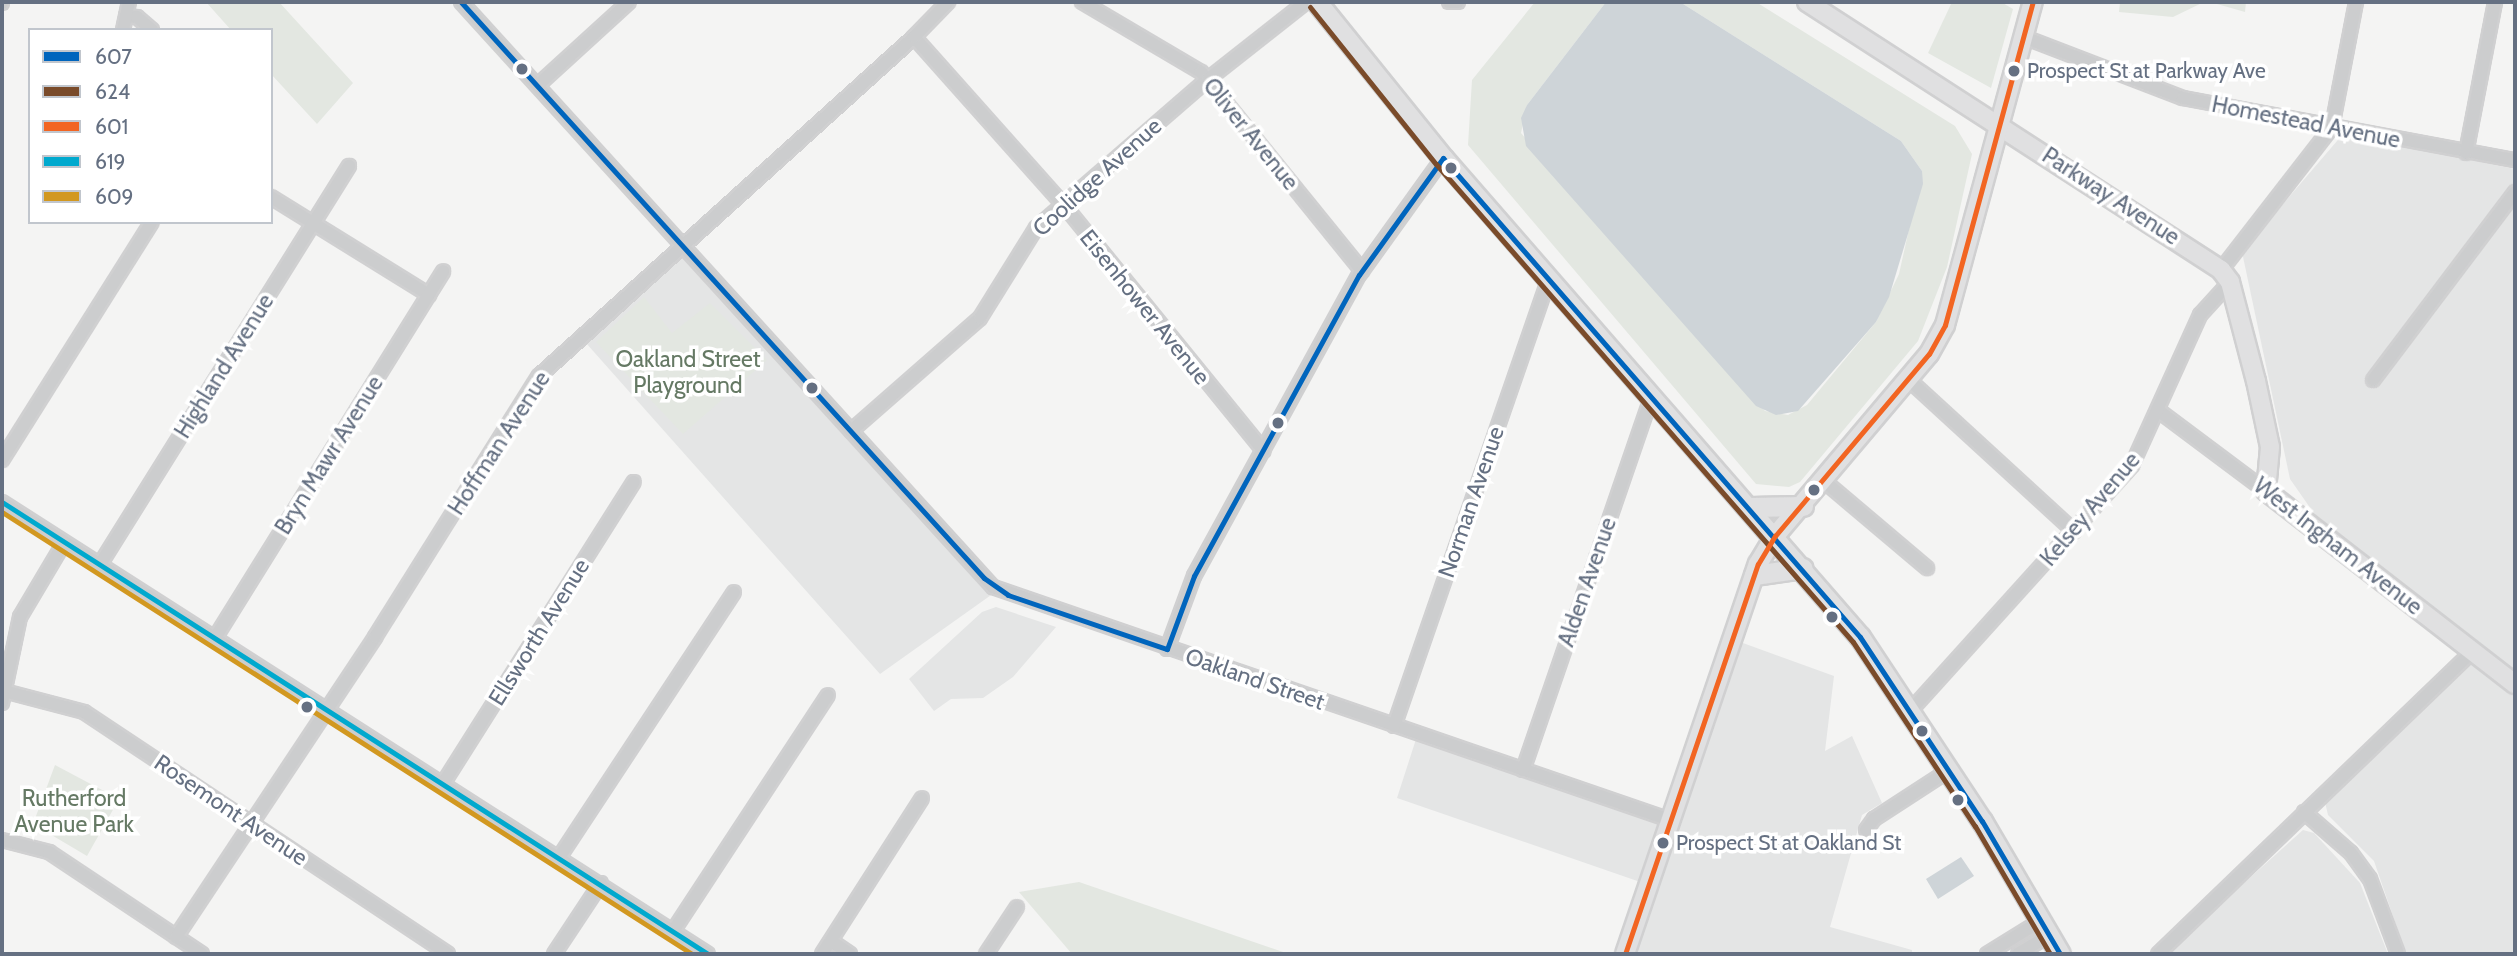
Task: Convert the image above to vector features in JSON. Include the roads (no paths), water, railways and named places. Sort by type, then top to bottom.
[{"type":"main road","points":[[1317,2],[1443,158],[1750,507],[1860,637],[1911,710],[2060,954]]},
{"type":"main road","points":[[1750,507],[1804,506]]},
{"type":"main road","points":[[1754,575],[1803,568]]},
{"type":"street","points":[[123,28],[129,2]]},
{"type":"street","name":"Oakland Street","points":[[461,2],[993,587],[1670,820]]},
{"type":"street","points":[[538,85],[629,2]]},
{"type":"street","name":"Hoffman Avenue","points":[[176,937],[252,824],[539,376],[914,37],[948,2]]},
{"type":"street","name":"Oliver Avenue","points":[[1082,2],[1195,67],[1362,271]]},
{"type":"street","name":"Coolidge Avenue","points":[[851,431],[980,318],[1030,235],[1207,80],[1306,2]]},
{"type":"street","points":[[1449,2],[1458,2]]},
{"type":"street","name":"Parkway Avenue","points":[[1807,2],[2226,276]]},
{"type":"street","points":[[1625,954],[1754,575],[1775,536],[1825,481],[1936,344],[1955,301],[2033,2]]},
{"type":"street","points":[[2332,127],[2356,2]]},
{"type":"street","points":[[2466,153],[2494,2]]},
{"type":"street","points":[[126,16],[137,17],[150,28]]},
{"type":"street","name":"Eisenhower Avenue","points":[[914,37],[1063,204],[1264,451]]},
{"type":"street","name":"Homestead Avenue","points":[[2024,37],[2183,98],[2466,153],[2515,160]]},
{"type":"street","name":"Kelsey Avenue","points":[[1911,710],[2132,465],[2159,411],[2200,315],[2332,127]]},
{"type":"street","points":[[1167,649],[1194,576],[1362,271],[1443,158]]},
{"type":"street","name":"Highland Avenue","points":[[99,566],[349,166]]},
{"type":"street","points":[[2373,380],[2515,192]]},
{"type":"street","points":[[273,198],[429,295]]},
{"type":"street","points":[[2,460],[151,224]]},
{"type":"street","name":"Bryn Mawr Avenue","points":[[215,638],[443,271]]},
{"type":"street","points":[[2226,276],[2270,447],[2266,491]]},
{"type":"street","name":"Norman Avenue","points":[[1394,726],[1549,279]]},
{"type":"street","points":[[1909,380],[2074,531]]},
{"type":"street","name":"Alden Avenue","points":[[1523,770],[1652,395]]},
{"type":"street","name":"West Ingham Avenue","points":[[2159,411],[2515,684]]},
{"type":"street","points":[[1825,481],[1927,568]]},
{"type":"street","name":"Ellsworth Avenue","points":[[444,782],[634,482]]},
{"type":"street","points":[[2,502],[560,856],[708,954]]},
{"type":"street","points":[[3,697],[27,599],[64,543]]},
{"type":"street","points":[[560,856],[734,592]]},
{"type":"street","points":[[2158,954],[2473,651]]},
{"type":"street","points":[[673,931],[828,695]]},
{"type":"street","name":"Rosemont Avenue","points":[[3,697],[84,712],[448,954]]},
{"type":"street","points":[[1866,830],[1874,819],[1948,771]]},
{"type":"street","points":[[822,954],[922,798]]},
{"type":"street","points":[[2304,811],[2351,853],[2370,879],[2398,954]]},
{"type":"street","points":[[2,840],[50,852],[202,954]]},
{"type":"street","points":[[554,954],[601,883]]},
{"type":"street","points":[[985,954],[1017,907]]},
{"type":"street","points":[[1987,954],[2046,928]]},
{"type":"street","points":[[2018,954],[2046,928]]},
{"type":"street","points":[[831,941],[850,954]]},
{"type":"place","name":"Prospect St at Parkway Ave","points":[[2014,71]]},
{"type":"place","name":"Prospect St at Oakland St","points":[[1663,843]]},
{"type":"park label","name":"Oakland Street Playground","points":[[688,372]]},
{"type":"park label","name":"Rutherford Avenue Park","points":[[74,811]]}]
